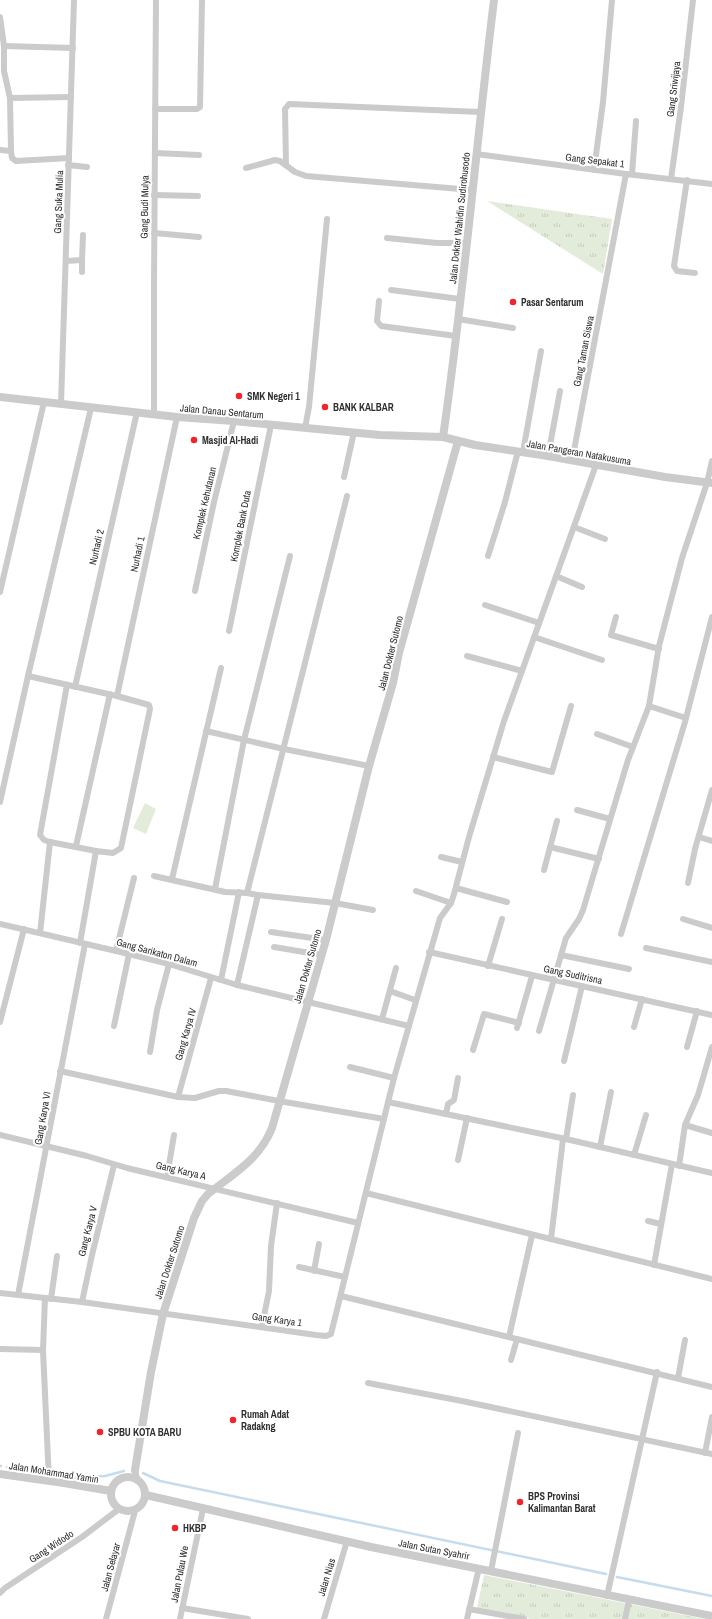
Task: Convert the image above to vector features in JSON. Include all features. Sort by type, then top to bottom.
[{"type":"street","name":"Gang Suka Mulia","points":[[61,404],[74,0]]},
{"type":"street","name":"Gang Budi Mulya","points":[[154,414],[156,0]]},
{"type":"street","points":[[155,109],[200,108],[202,0]]},
{"type":"street","name":"Jalan Dokter Wahidin Sudirohusodo","points":[[443,437],[458,319],[480,112],[494,0]]},
{"type":"street","points":[[594,170],[603,102],[612,0]]},
{"type":"street","name":"Gang Sriwijaya","points":[[671,179],[681,107],[692,0]]},
{"type":"street","points":[[0,17],[4,46],[4,71],[10,98],[12,158],[16,161],[69,161],[87,167]]},
{"type":"street","points":[[4,46],[73,48]]},
{"type":"street","points":[[10,98],[71,97]]},
{"type":"street","points":[[286,166],[285,109],[288,104],[480,112]]},
{"type":"street","name":"Gang Taman Siswa","points":[[572,461],[629,174],[636,121]]},
{"type":"street","points":[[0,150],[11,151]]},
{"type":"street","points":[[155,152],[199,155]]},
{"type":"street","name":"Gang Sepakat 1","points":[[476,154],[712,184]]},
{"type":"street","points":[[246,168],[275,160],[280,161],[295,172],[306,176],[472,190]]},
{"type":"street","points":[[687,180],[674,266],[678,270],[695,274]]},
{"type":"street","points":[[154,195],[198,196]]},
{"type":"street","points":[[305,428],[309,407],[327,219]]},
{"type":"street","points":[[154,233],[199,236]]},
{"type":"street","points":[[82,272],[83,235]]},
{"type":"street","points":[[388,238],[437,243],[466,243]]},
{"type":"street","points":[[66,261],[82,260]]},
{"type":"street","points":[[391,290],[460,299]]},
{"type":"street","points":[[380,301],[377,323],[381,326],[456,336]]},
{"type":"street","points":[[458,319],[513,328]]},
{"type":"street","points":[[488,556],[520,452],[541,351]]},
{"type":"street","points":[[548,456],[560,391]]},
{"type":"street","name":"Jalan Danau Sentarum","points":[[0,397],[177,417],[380,435],[443,437]]},
{"type":"street","points":[[0,592],[44,402]]},
{"type":"street","points":[[0,802],[91,408]]},
{"type":"street","name":"Nurhadi 2","points":[[75,687],[137,412]]},
{"type":"street","name":"Nurhadi 1","points":[[117,696],[177,417]]},
{"type":"street","name":"Komplek Kehutanan","points":[[195,591],[214,502],[234,421]]},
{"type":"street","name":"Komplek Bank Duta","points":[[229,631],[271,425]]},
{"type":"street","points":[[344,477],[354,432]]},
{"type":"street","name":"Jalan Pangeran Natakusuma","points":[[443,437],[458,442],[548,456],[665,477],[710,483]]},
{"type":"street","name":"Jalan Dokter Sutomo","points":[[134,1475],[151,1372],[163,1314],[197,1212],[202,1201],[215,1188],[251,1160],[263,1147],[272,1128],[322,956],[369,766],[458,442]]},
{"type":"street","points":[[539,1031],[560,955],[568,933],[581,916],[633,747],[649,706],[659,649],[682,558],[710,483],[712,460]]},
{"type":"street","name":"Gang Karya 1","points":[[0,1293],[82,1302],[328,1335],[331,1333],[394,1078],[429,952],[441,915],[451,904],[493,757],[522,671],[596,465]]},
{"type":"street","points":[[247,893],[347,496]]},
{"type":"street","points":[[574,527],[604,539]]},
{"type":"street","points":[[215,889],[244,740],[290,556]]},
{"type":"street","points":[[556,576],[582,587]]},
{"type":"street","points":[[485,605],[539,623]]},
{"type":"street","points":[[616,617],[610,635],[659,649]]},
{"type":"street","points":[[621,934],[686,718],[712,617]]},
{"type":"street","points":[[534,637],[602,660]]},
{"type":"street","points":[[467,656],[522,671]]},
{"type":"street","points":[[172,880],[221,668]]},
{"type":"street","points":[[28,676],[110,694],[148,704],[150,709],[121,848],[113,853],[50,842],[42,838],[40,831],[67,685]]},
{"type":"street","points":[[76,846],[110,694]]},
{"type":"street","points":[[493,757],[552,772],[570,706]]},
{"type":"street","points":[[649,706],[686,718]]},
{"type":"street","points":[[206,731],[284,749],[369,766]]},
{"type":"street","points":[[597,734],[633,747]]},
{"type":"street","points":[[688,883],[695,849],[700,837],[712,790]]},
{"type":"street","points":[[577,810],[610,819]]},
{"type":"street","points":[[544,870],[557,821]]},
{"type":"street","points":[[700,837],[712,841]]},
{"type":"street","points":[[40,932],[50,842]]},
{"type":"street","points":[[550,847],[599,859]]},
{"type":"street","name":"Gang Karya VI","points":[[18,1295],[48,1146],[82,944],[96,850]]},
{"type":"street","points":[[441,857],[462,862]]},
{"type":"street","points":[[154,876],[215,889],[334,903],[373,910]]},
{"type":"street","points":[[116,951],[134,878]]},
{"type":"street","points":[[456,888],[507,902]]},
{"type":"street","points":[[416,891],[451,904]]},
{"type":"street","points":[[221,980],[239,892]]},
{"type":"street","points":[[237,985],[258,895]]},
{"type":"street","points":[[488,966],[502,919]]},
{"type":"street","points":[[683,919],[712,928]]},
{"type":"street","name":"Gang Sarikaton Dalam","points":[[0,924],[40,932],[82,944],[129,954],[169,964],[237,985],[409,1026]]},
{"type":"street","points":[[0,1022],[24,930]]},
{"type":"street","points":[[271,932],[326,940]]},
{"type":"street","points":[[274,947],[322,956]]},
{"type":"street","points":[[646,948],[712,962]]},
{"type":"street","name":"Gang Suditrisna","points":[[429,952],[712,1015]]},
{"type":"street","points":[[114,1026],[129,954]]},
{"type":"street","points":[[560,955],[629,970]]},
{"type":"street","points":[[150,1052],[169,964]]},
{"type":"street","points":[[382,1019],[396,968]]},
{"type":"street","points":[[473,1050],[484,1014],[518,1025],[532,976]]},
{"type":"street","name":"Gang Karya IV","points":[[178,1097],[211,978]]},
{"type":"street","points":[[564,1060],[582,986]]},
{"type":"street","points":[[390,991],[415,1000]]},
{"type":"street","points":[[634,1027],[642,999]]},
{"type":"street","points":[[687,1047],[698,1012]]},
{"type":"street","points":[[679,1166],[685,1126],[698,1096],[712,1047]]},
{"type":"street","points":[[350,1067],[394,1078]]},
{"type":"street","points":[[60,1071],[178,1097],[195,1098],[219,1091],[226,1091],[279,1102],[384,1118]]},
{"type":"street","points":[[446,1114],[448,1104],[454,1100],[458,1078]]},
{"type":"street","points":[[600,1147],[611,1092]]},
{"type":"street","points":[[551,1239],[564,1139],[573,1095]]},
{"type":"street","points":[[388,1102],[564,1139],[712,1174]]},
{"type":"street","points":[[634,1155],[646,1115]]},
{"type":"street","points":[[458,1160],[466,1118]]},
{"type":"street","points":[[685,1126],[712,1133]]},
{"type":"street","name":"Gang Karya A","points":[[0,1135],[48,1146],[114,1165],[358,1223]]},
{"type":"street","points":[[167,1177],[174,1135]]},
{"type":"street","points":[[654,1265],[672,1164]]},
{"type":"street","name":"Gang Karya V","points":[[82,1302],[114,1165]]},
{"type":"street","points":[[366,1193],[712,1279]]},
{"type":"street","points":[[262,1326],[269,1291],[271,1246],[277,1203]]},
{"type":"street","points":[[648,1221],[661,1224]]},
{"type":"street","points":[[509,1337],[532,1235]]},
{"type":"street","points":[[314,1271],[320,1244]]},
{"type":"street","points":[[49,1480],[43,1350],[48,1298],[57,1256]]},
{"type":"street","points":[[299,1267],[345,1277]]},
{"type":"street","points":[[341,1296],[657,1372],[712,1387]]},
{"type":"street","points":[[511,1360],[516,1339]]},
{"type":"street","points":[[678,1378],[685,1340]]},
{"type":"street","points":[[0,1349],[43,1350]]},
{"type":"street","points":[[607,1596],[657,1372]]},
{"type":"street","points":[[368,1383],[462,1401],[712,1454]]},
{"type":"street","points":[[705,1453],[712,1417]]},
{"type":"street","points":[[491,1571],[518,1433]]},
{"type":"street","name":"Jalan Mohammad Yamin","points":[[0,1474],[110,1490]]},
{"type":"street","points":[[134,1475],[142,1483],[148,1497],[143,1505],[132,1512],[116,1510],[110,1490],[120,1479],[134,1475]]},
{"type":"street","name":"Jalan Sutan Syahrir","points":[[148,1497],[347,1542],[479,1568],[607,1596],[712,1616]]},
{"type":"street","name":"Jalan Pulau We","points":[[180,1619],[203,1509]]},
{"type":"street","name":"Gang Widodo","points":[[0,1592],[82,1537],[116,1510]]},
{"type":"street","name":"Jalan Selayar","points":[[106,1619],[132,1520],[132,1512]]},
{"type":"street","name":"Jalan Nias","points":[[324,1619],[347,1542]]},
{"type":"street","points":[[467,1619],[479,1568]]},
{"type":"street","points":[[625,1619],[629,1600]]},
{"type":"street","points":[[182,1608],[248,1619]]},
{"type":"street","points":[[469,1609],[524,1619]]},
{"type":"green space","points":[[487,201],[612,219],[603,274]]},
{"type":"green space","points":[[145,803],[156,809],[146,834],[133,828]]},
{"type":"green space","points":[[484,1575],[704,1619],[531,1619],[477,1608]]},
{"type":"waterway","points":[[7,1467],[22,1468]]},
{"type":"waterway","points":[[29,1469],[76,1478],[105,1476],[124,1471]]},
{"type":"waterway","points":[[143,1473],[160,1481],[606,1574]]},
{"type":"waterway","points":[[617,1577],[712,1596]]},
{"type":"place","name":"Pasar Sentarum","points":[[513,302]]},
{"type":"place","name":"SMK Negeri 1","points":[[239,396]]},
{"type":"place","name":"BANK KALBAR","points":[[325,407]]},
{"type":"place","name":"Masjid Al-Hadi","points":[[194,440]]},
{"type":"place","name":"Rumah Adat Radakng","points":[[233,1420]]},
{"type":"place","name":"SPBU KOTA BARU","points":[[100,1432]]},
{"type":"place","name":"BPS Provinsi Kalimantan Barat","points":[[520,1502]]},
{"type":"place","name":"HKBP","points":[[175,1528]]}]
